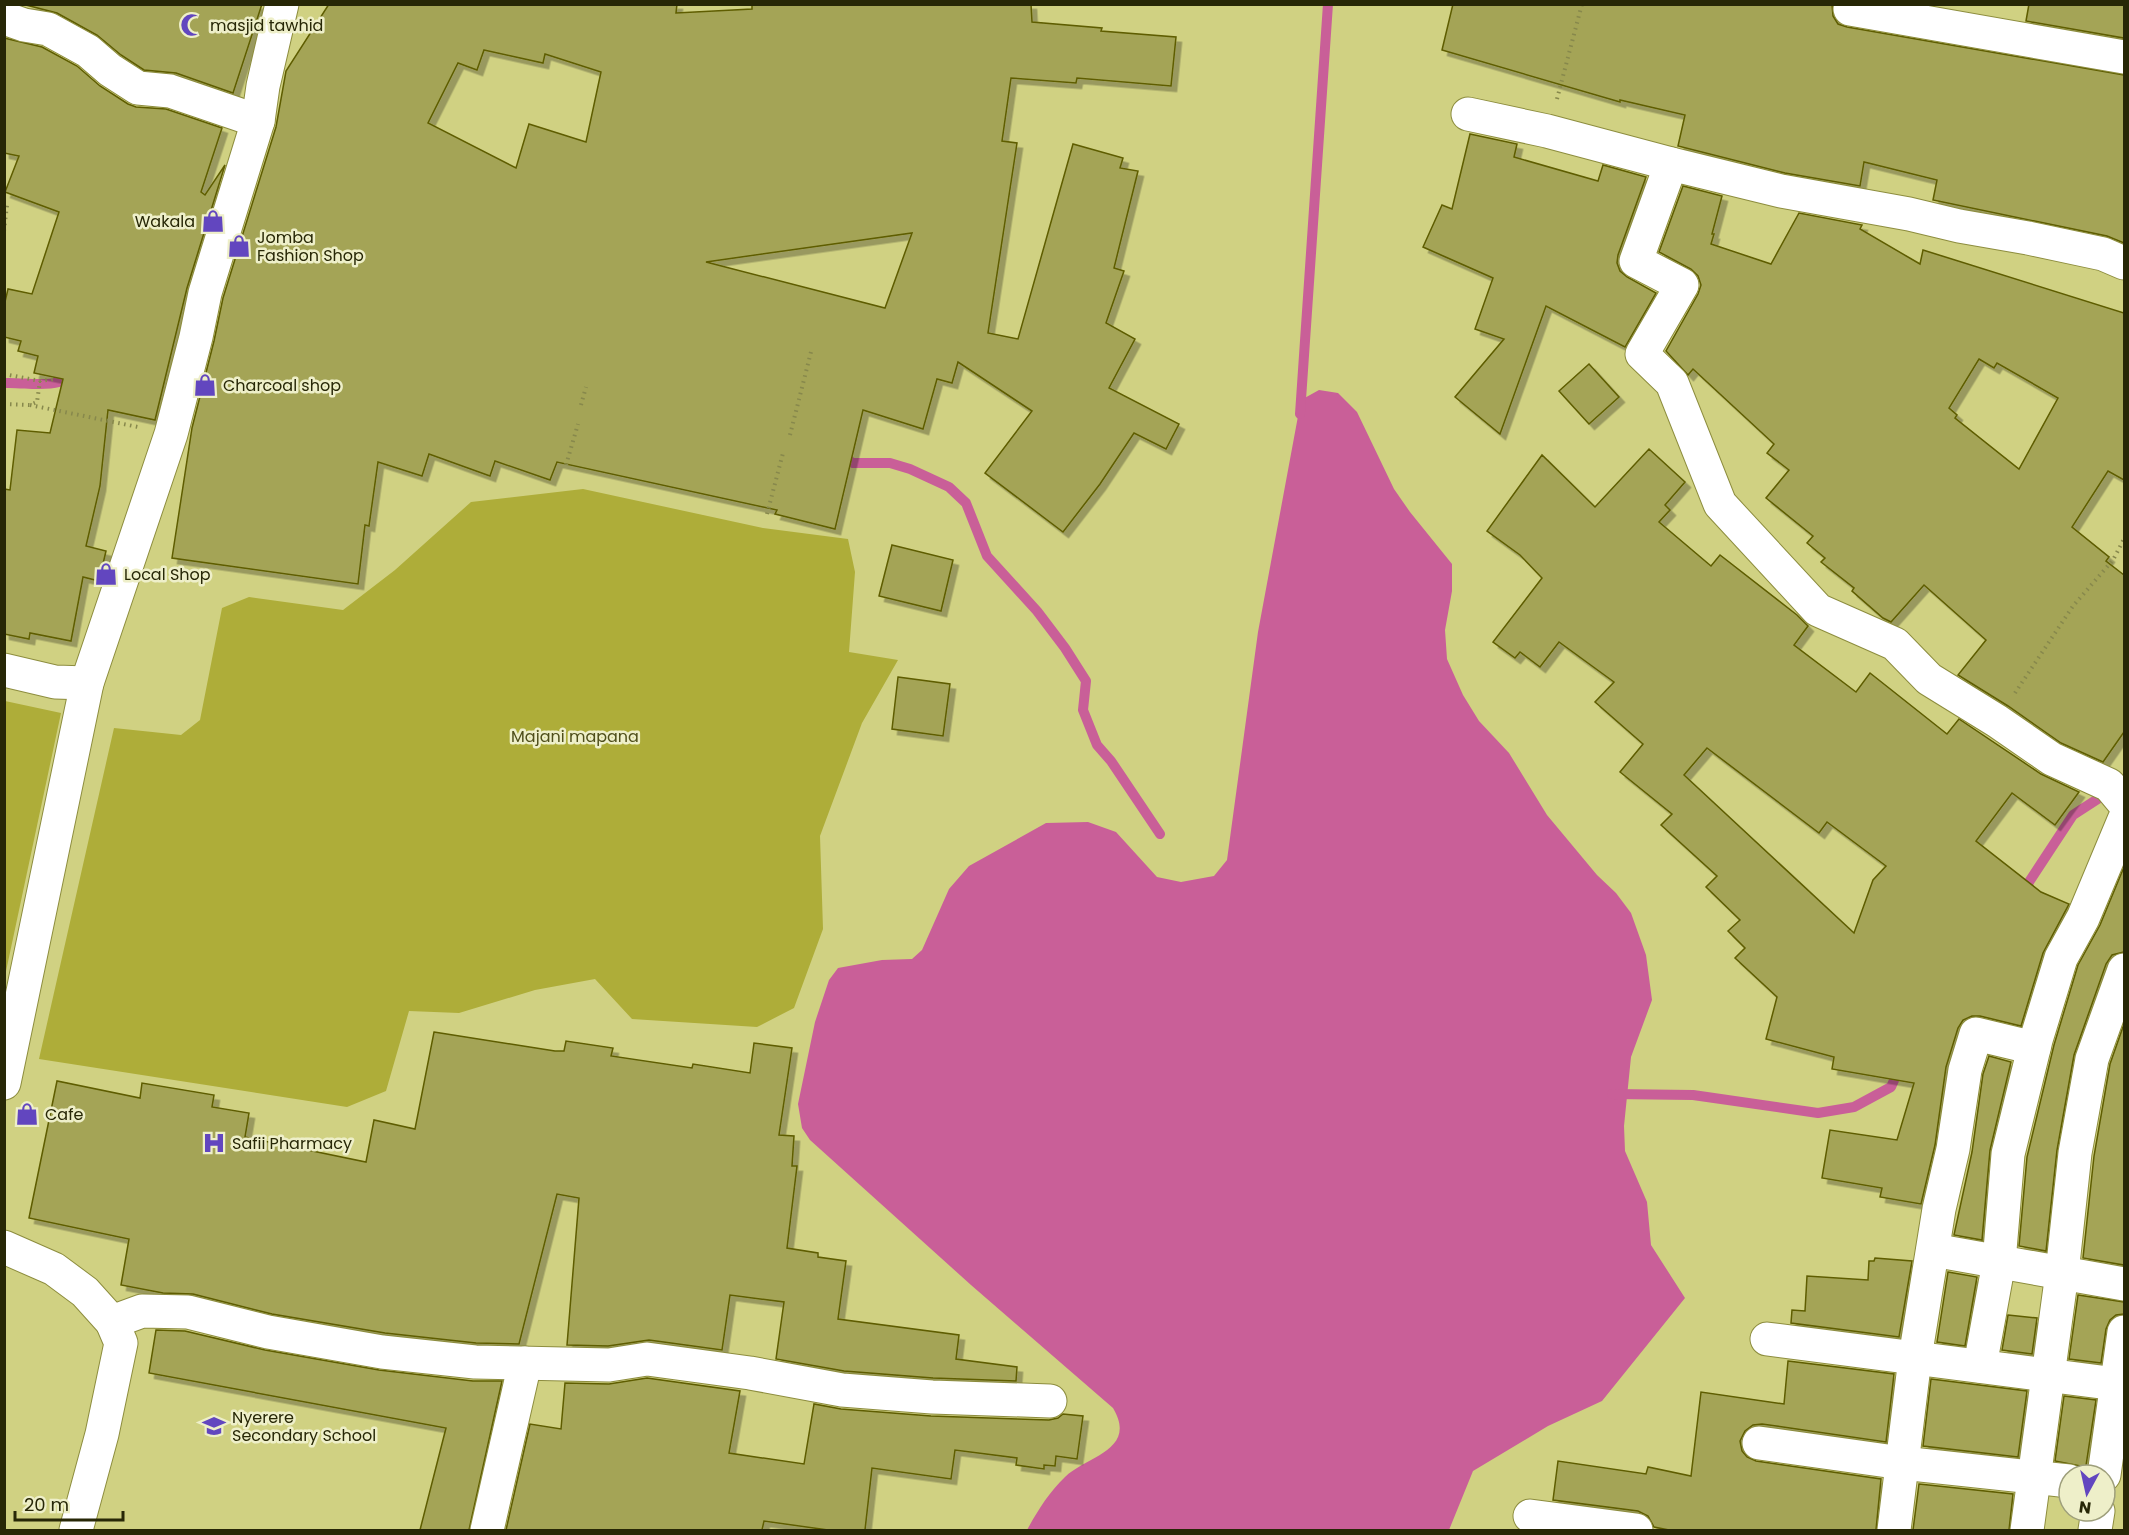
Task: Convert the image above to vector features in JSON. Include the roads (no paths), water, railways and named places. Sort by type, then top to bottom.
[{"type":"street","points":[[4,1083],[87,682],[171,434],[205,293],[258,121],[263,86],[282,4]]},
{"type":"street","points":[[1850,9],[2124,57]]},
{"type":"street","points":[[4,18],[24,26],[48,29],[88,51],[110,70],[138,88],[170,91],[258,121]]},
{"type":"street","points":[[1468,114],[1547,131],[1781,191],[2028,238],[2103,254],[2124,263]]},
{"type":"street","points":[[1671,164],[1636,261],[1682,285],[1642,354],[1672,383],[1720,504],[1818,610],[1895,644],[1929,679],[1997,721],[2052,759],[2109,785],[2124,802]]},
{"type":"street","points":[[4,670],[55,682],[87,682]]},
{"type":"street","points":[[1980,1366],[2000,1262],[2008,1154],[2034,1048],[2061,958],[2083,918],[2124,820]]},
{"type":"street","points":[[2027,1530],[2062,1273],[2075,1153],[2092,1059],[2124,970]]},
{"type":"street","points":[[1894,1530],[1915,1358],[1939,1209],[1953,1149],[1965,1071],[1976,1034],[2034,1048]]},
{"type":"street","points":[[4,1247],[54,1269],[85,1292],[112,1322],[121,1343],[102,1434],[76,1530]]},
{"type":"street","points":[[1933,1250],[2124,1284]]},
{"type":"street","points":[[112,1322],[142,1311],[188,1312],[268,1332],[382,1352],[475,1362],[609,1365],[647,1359],[750,1373],[842,1390],[932,1397],[1050,1401]]},
{"type":"street","points":[[2106,1463],[2121,1385],[2124,1332]]},
{"type":"street","points":[[1767,1339],[2121,1385]]},
{"type":"street","points":[[487,1530],[525,1363]]},
{"type":"street","points":[[1759,1443],[1902,1463],[2057,1480]]},
{"type":"street","points":[[1530,1516],[1636,1530]]},
{"type":"waterway","points":[[1300,414],[1328,4]]},
{"type":"waterway","points":[[4,383],[59,382],[63,366]]},
{"type":"waterway","points":[[838,455],[853,463],[890,463],[910,469],[949,487],[966,503],[987,556],[1037,611],[1086,681],[1083,710],[1097,745],[1111,761],[1160,834]]},
{"type":"waterway","points":[[2026,895],[2029,882],[2073,815],[2110,791]]},
{"type":"waterway","points":[[1612,1094],[1693,1095],[1818,1113],[1854,1107],[1891,1087],[1900,1067]]},
{"type":"place","name":"masjid tawhid","points":[[192,25]]},
{"type":"place","name":"Wakala","points":[[213,221]]},
{"type":"place","name":"Jomba Fashion Shop","points":[[239,246]]},
{"type":"place","name":"Charcoal shop","points":[[205,385]]},
{"type":"place","name":"Local Shop","points":[[106,574]]},
{"type":"place","name":"Cafe","points":[[27,1114]]},
{"type":"place","name":"Safii Pharmacy","points":[[214,1143]]},
{"type":"place","name":"Nyerere Secondary School","points":[[214,1426]]},
{"type":"park label","name":"Majani mapana","points":[[575,736]]}]
